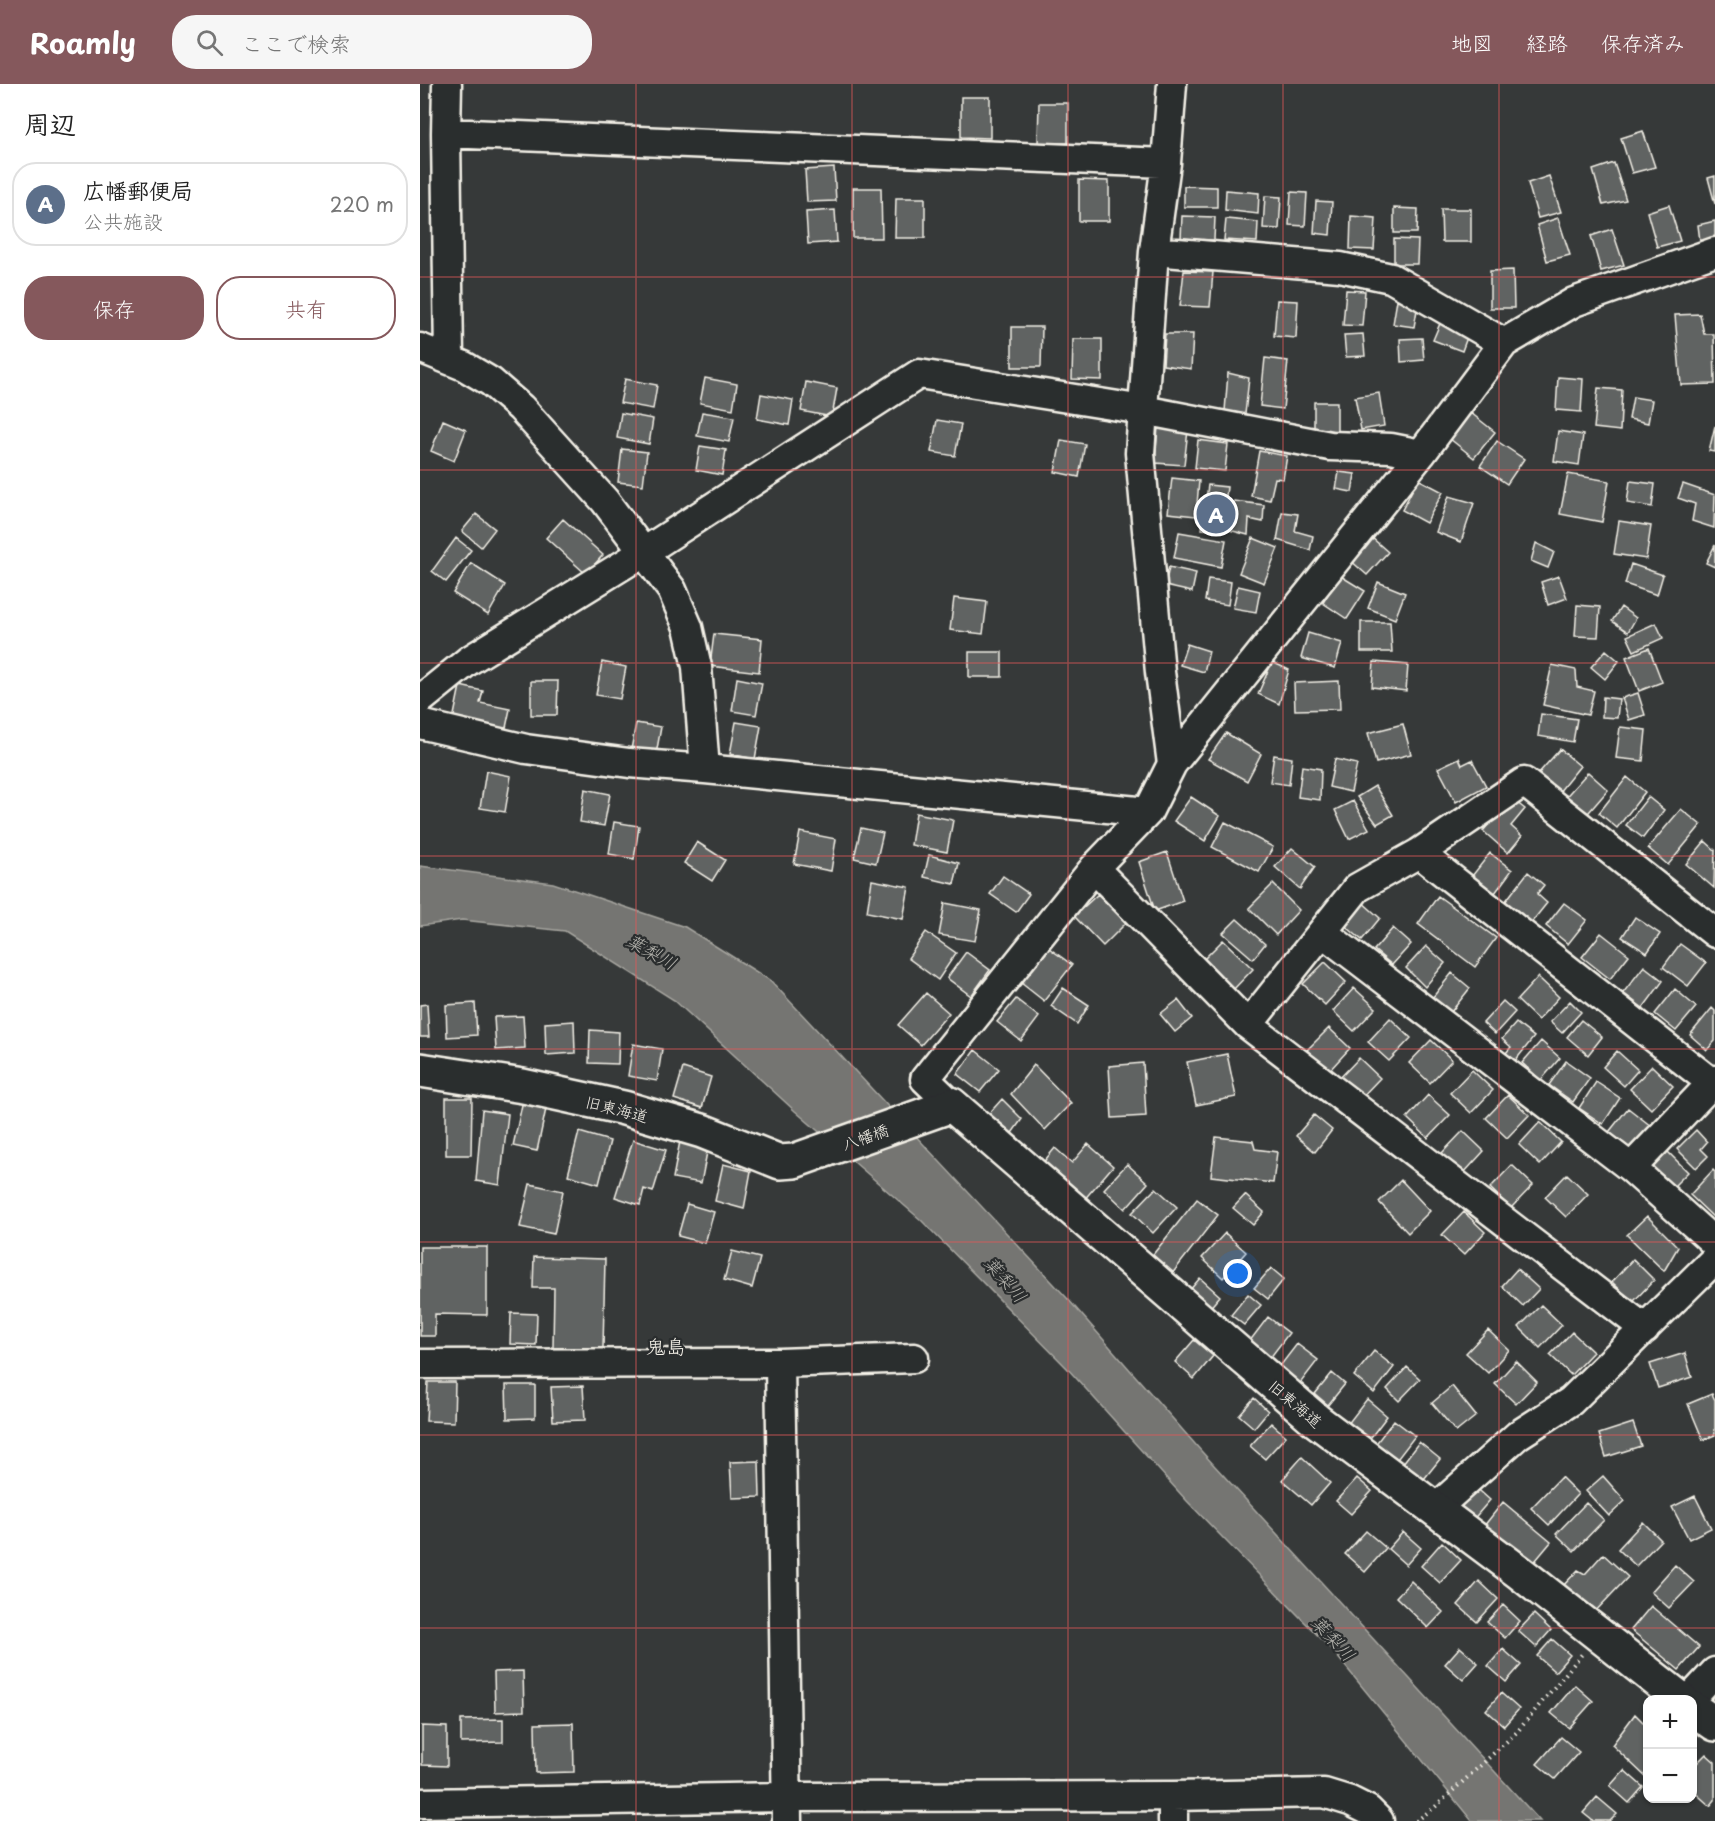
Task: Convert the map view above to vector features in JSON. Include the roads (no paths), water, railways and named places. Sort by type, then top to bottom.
[{"type":"main road","name":"旧東海道","points":[[420,1070],[523,1086],[624,1108],[702,1131],[780,1162],[794,1161],[808,1156]]},
{"type":"main road","name":"八幡橋","points":[[808,1156],[938,1110]]},
{"type":"main road","name":"旧東海道","points":[[938,1110],[1317,1421],[1519,1572],[1676,1695]]},
{"type":"main road","points":[[1697,1711],[1715,1724]]},
{"type":"street","points":[[447,84],[449,359]]},
{"type":"street","points":[[1172,764],[1160,672],[1140,453],[1154,251],[1166,163],[1173,84]]},
{"type":"street","points":[[446,133],[1166,163]]},
{"type":"street","points":[[1154,251],[1340,267],[1390,278],[1504,343]]},
{"type":"street","points":[[938,1110],[926,1079],[1094,868],[1149,812],[1172,764],[1421,454],[1504,343],[1574,302],[1715,252]]},
{"type":"street","points":[[420,348],[449,359],[491,382],[521,408],[605,501],[672,590],[688,627],[697,667],[705,769]]},
{"type":"street","points":[[420,700],[468,661],[644,552],[919,374],[1143,410],[1330,446],[1391,448],[1421,454]]},
{"type":"street","points":[[420,724],[526,749],[629,763],[1149,812]]},
{"type":"street","points":[[1248,1025],[1357,888],[1419,853],[1524,782],[1715,933]]},
{"type":"street","points":[[1419,853],[1713,1082],[1631,1168]]},
{"type":"street","points":[[1094,868],[1248,1025],[1645,1329]]},
{"type":"street","points":[[1322,932],[1631,1168],[1715,1243]]},
{"type":"street","points":[[1434,1510],[1518,1435],[1571,1401],[1715,1259]]},
{"type":"street","points":[[420,1364],[780,1363],[914,1358]]},
{"type":"street","points":[[780,1363],[787,1809]]},
{"type":"street","points":[[1694,1695],[1715,1672]]},
{"type":"street","points":[[420,1803],[787,1809],[1173,1808],[1324,1793],[1350,1801],[1368,1810],[1379,1821]]},
{"type":"water","name":"葉梨川","points":[[420,866],[553,883],[685,927],[771,981],[1067,1298],[1202,1452],[1540,1821],[1472,1821],[1332,1650],[1187,1501],[1067,1368],[921,1220],[795,1111],[674,1000],[565,931],[462,920],[420,926]]},
{"type":"place","name":"広幡郵便局","points":[[1216,514]]},
{"type":"district","name":"鬼島","points":[[666,1346]]}]
